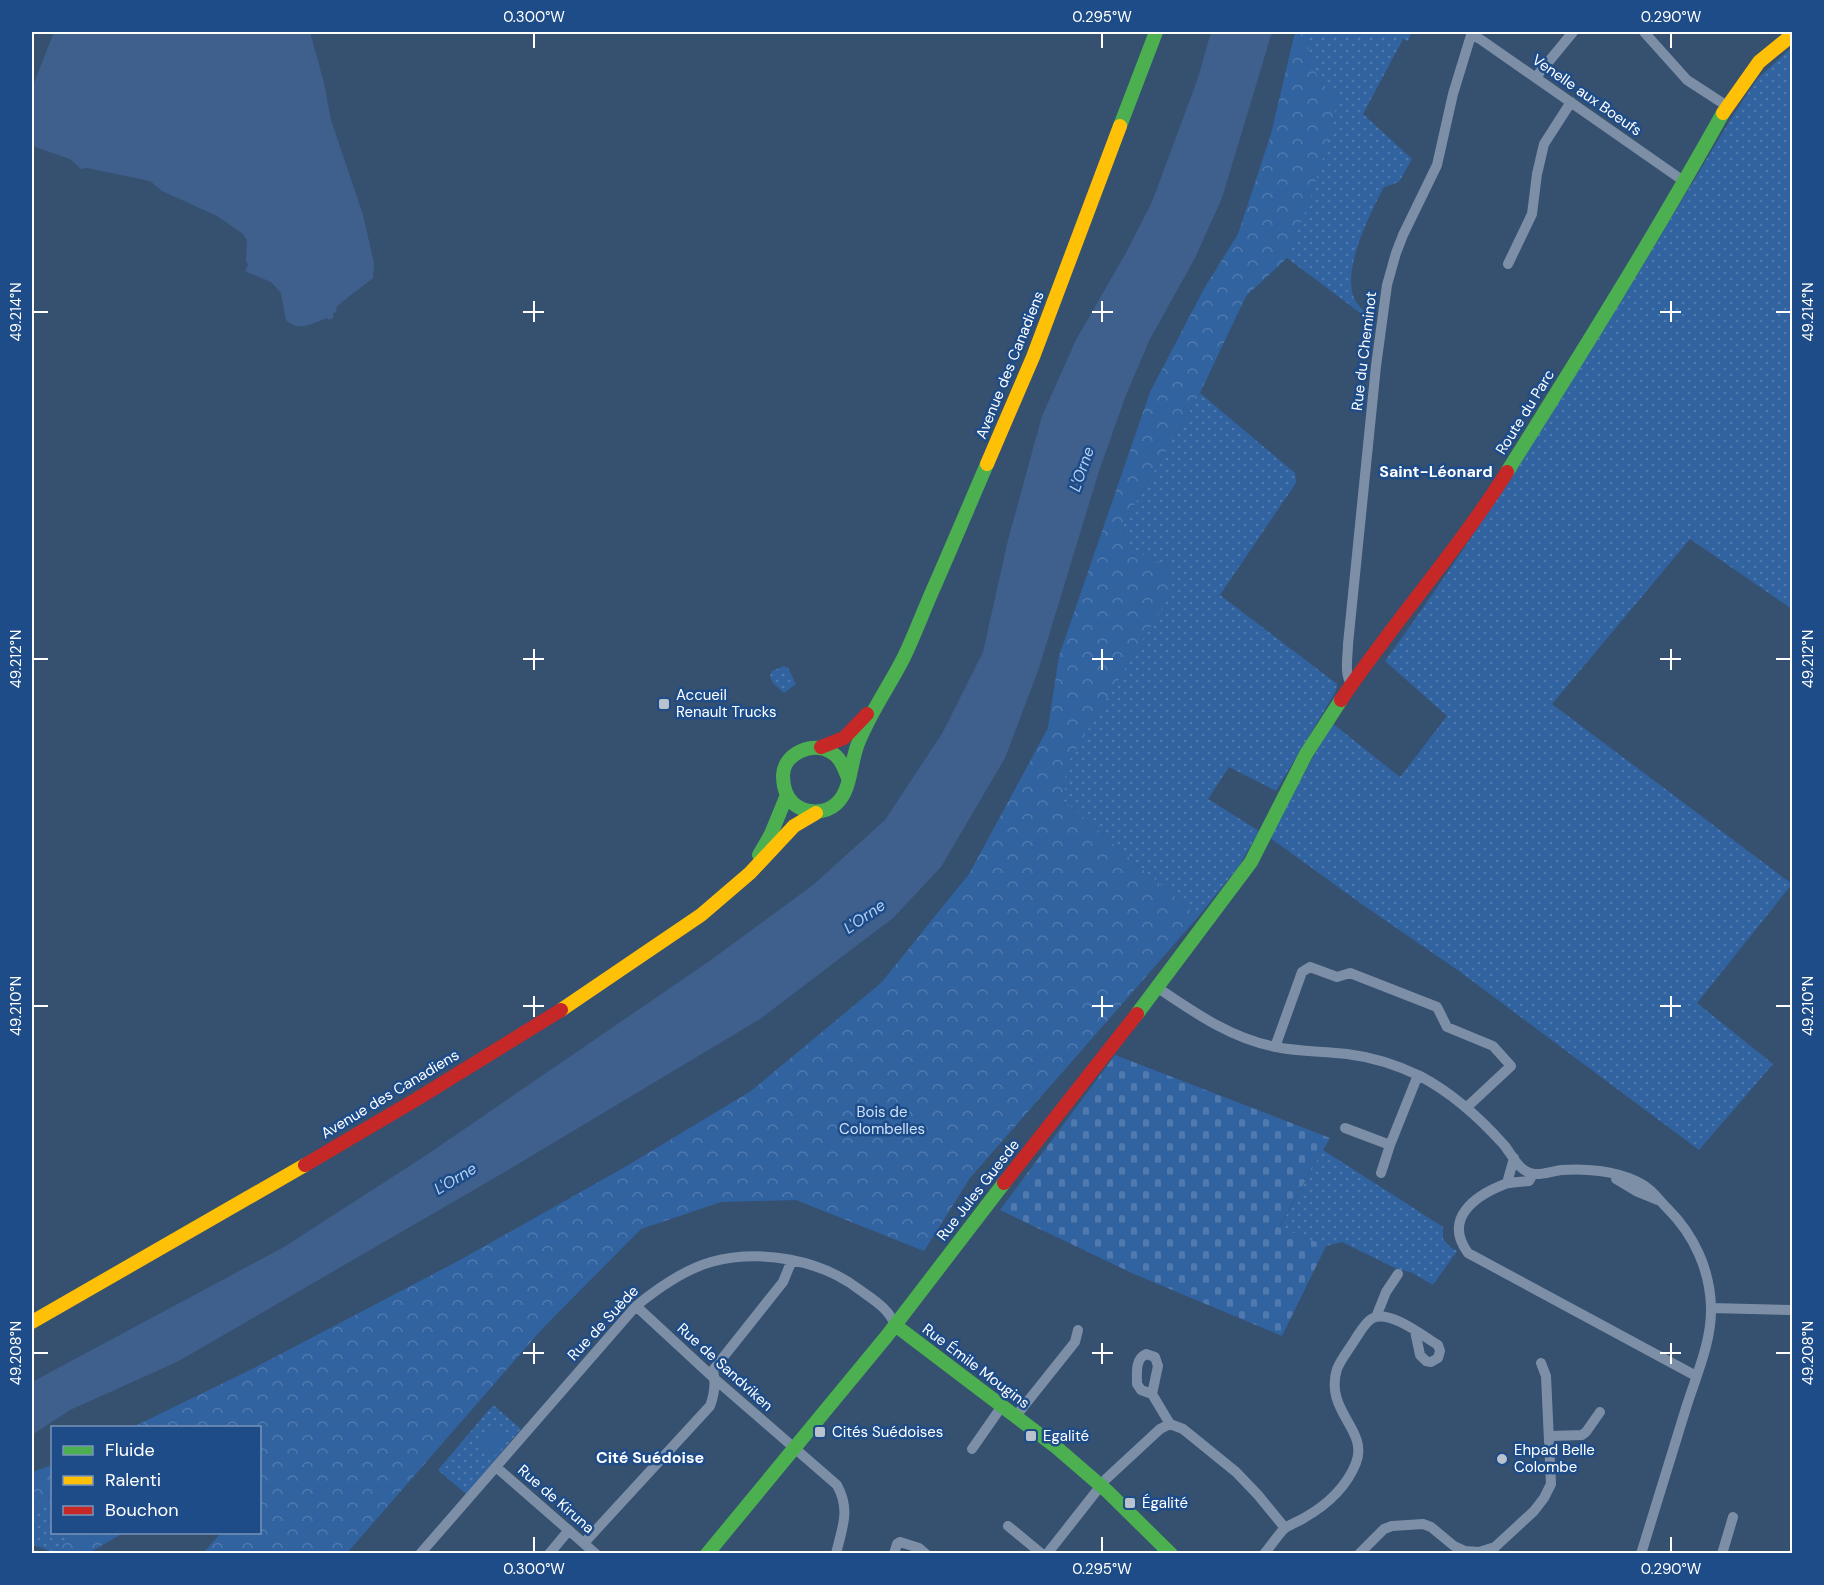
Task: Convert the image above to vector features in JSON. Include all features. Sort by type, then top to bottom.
[{"type":"street","name":"Avenue des Canadiens","points":[[848,778],[854,752],[877,704],[904,657],[1033,357],[1156,32]]},
{"type":"street","points":[[1536,77],[1573,32]]},
{"type":"street","points":[[1644,32],[1687,81],[1727,106]]},
{"type":"street","name":"Venelle aux Boeufs","points":[[1472,33],[1684,182]]},
{"type":"street","name":"Rue du Cheminot","points":[[1351,684],[1348,681],[1347,668],[1348,644],[1376,366],[1387,285],[1399,244],[1437,165],[1453,94],[1472,33]]},
{"type":"street","name":"Route du Parc","points":[[1263,836],[1306,754],[1351,684],[1486,505],[1608,311],[1727,106],[1759,62],[1792,35]]},
{"type":"street","points":[[1508,264],[1532,214],[1537,174],[1544,144],[1571,102]]},
{"type":"street","name":"Avenue des Canadiens","points":[[821,747],[844,738],[877,704]]},
{"type":"street","points":[[821,747],[832,751],[840,758],[846,767],[848,778],[843,797],[836,805],[818,812],[800,808],[786,795],[783,777],[790,759],[805,748],[821,747]]},
{"type":"street","name":"Avenue des Canadiens","points":[[749,871],[771,834],[786,795]]},
{"type":"street","name":"Avenue des Canadiens","points":[[32,1322],[443,1083],[595,989],[686,928],[713,907],[776,845],[787,831],[803,817],[818,812]]},
{"type":"street","name":"Rue Jules Guesde","points":[[706,1554],[795,1450],[825,1409],[895,1325],[1015,1168],[1158,988],[1251,862],[1263,836]]},
{"type":"street","points":[[1275,1047],[1302,972],[1310,967],[1337,977],[1350,973],[1437,1007],[1447,1027],[1493,1046],[1511,1066],[1467,1107]]},
{"type":"street","points":[[1158,988],[1202,1018],[1233,1034],[1275,1047],[1348,1054],[1386,1062],[1418,1075],[1467,1107],[1505,1146],[1522,1170],[1533,1174],[1583,1170],[1609,1174],[1635,1191],[1661,1202],[1687,1231],[1698,1251],[1709,1284],[1711,1308],[1708,1336],[1642,1553]]},
{"type":"street","points":[[1381,1173],[1418,1075]]},
{"type":"street","points":[[1345,1128],[1390,1145]]},
{"type":"street","points":[[1508,1183],[1514,1158]]},
{"type":"street","points":[[1533,1174],[1529,1181],[1508,1183],[1481,1198],[1463,1214],[1458,1222],[1460,1243],[1468,1253],[1696,1376]]},
{"type":"street","name":"Rue de Suède","points":[[420,1554],[636,1306],[663,1284],[710,1263],[732,1258],[792,1260],[845,1278],[890,1313],[895,1325]]},
{"type":"street","points":[[584,1543],[710,1406],[716,1380],[713,1370],[783,1282],[792,1260]]},
{"type":"street","points":[[1376,1317],[1386,1293],[1398,1274]]},
{"type":"street","name":"Rue de Sandviken","points":[[636,1306],[716,1380],[837,1485],[844,1498],[845,1515],[836,1554]]},
{"type":"street","points":[[1711,1308],[1792,1310]]},
{"type":"street","points":[[1264,1554],[1286,1528],[1324,1507],[1345,1484],[1355,1466],[1360,1453],[1356,1437],[1336,1403],[1334,1386],[1338,1368],[1358,1334],[1370,1319],[1376,1317],[1395,1319],[1415,1331]]},
{"type":"street","name":"Rue Émile Mougins","points":[[895,1325],[1016,1416],[1101,1485],[1171,1554]]},
{"type":"street","points":[[1016,1416],[1075,1342],[1078,1330]]},
{"type":"street","points":[[1359,1554],[1384,1528],[1423,1524],[1431,1527],[1454,1546],[1465,1551],[1479,1552],[1495,1547],[1534,1511],[1551,1484],[1546,1376],[1541,1363]]},
{"type":"street","points":[[1152,1394],[1170,1424],[1183,1430],[1236,1472],[1286,1528]]},
{"type":"street","points":[[972,1449],[1002,1406]]},
{"type":"street","points":[[1550,1436],[1582,1435],[1587,1432],[1600,1412]]},
{"type":"street","points":[[1047,1554],[1101,1485],[1160,1429],[1170,1424]]},
{"type":"street","name":"Rue de Kiruna","points":[[496,1467],[596,1554]]},
{"type":"street","points":[[1722,1554],[1733,1517]]},
{"type":"street","points":[[1008,1526],[1042,1554]]},
{"type":"street","points":[[549,1554],[569,1530]]},
{"type":"street","points":[[894,1554],[900,1542],[919,1548],[926,1554]]},
{"type":"green space","name":"Bois de Colombelles","points":[[1295,32],[1308,32],[1309,52],[1320,83],[1338,94],[1333,125],[1310,200],[1287,258],[1246,296],[1200,393],[1122,526],[1132,550],[1169,566],[1173,590],[1066,766],[1064,801],[1198,917],[970,1178],[924,1251],[796,1200],[721,1202],[641,1229],[542,1329],[347,1553],[203,1553],[220,1534],[261,1534],[261,1426],[135,1426],[252,1369],[460,1260],[625,1167],[751,1091],[881,983],[969,874],[1048,728],[1059,656],[1150,392],[1205,287],[1238,234],[1271,134]]},
{"type":"green space","points":[[1308,32],[1412,32],[1408,41],[1403,39],[1363,114],[1412,159],[1399,182],[1384,187],[1359,241],[1351,286],[1354,298],[1367,318],[1287,258],[1323,157],[1338,94],[1323,85],[1315,74],[1308,44]]},
{"type":"green space","points":[[1792,47],[1792,609],[1690,539],[1552,704],[1792,884],[1697,1003],[1773,1064],[1699,1150],[1459,971],[1269,837],[1332,723],[1400,777],[1447,716],[1385,661],[1521,461],[1732,117],[1758,78]]},
{"type":"green space","points":[[1200,393],[1295,473],[1296,483],[1220,595],[1337,684],[1336,691],[1276,791],[1229,767],[1208,799],[1259,831],[1239,866],[1198,917],[1064,801],[1065,766],[1107,696],[1169,566],[1132,550],[1122,526]]},
{"type":"green space","points":[[784,666],[788,668],[796,684],[784,693],[773,683],[770,676],[772,671]]},
{"type":"green space","points":[[1115,1055],[1330,1138],[1279,1227],[1326,1246],[1282,1336],[1134,1274],[1000,1210]]},
{"type":"green space","points":[[1323,1150],[1443,1227],[1443,1239],[1457,1251],[1433,1285],[1413,1273],[1395,1268],[1342,1242],[1326,1246],[1279,1228]]},
{"type":"green space","points":[[493,1405],[521,1429],[466,1494],[438,1470]]},
{"type":"green space","points":[[496,1425],[511,1437],[495,1456],[480,1444]]},
{"type":"green space","points":[[51,1465],[51,1496],[32,1508],[32,1472]]},
{"type":"green space","points":[[51,1496],[51,1534],[76,1534],[60,1546],[59,1553],[32,1546],[32,1508]]},
{"type":"green space","points":[[74,1534],[121,1534],[89,1553],[59,1553],[59,1546]]},
{"type":"water","points":[[54,32],[310,32],[331,120],[363,215],[374,263],[373,278],[337,306],[333,318],[306,326],[296,326],[286,320],[281,293],[271,282],[245,271],[248,265],[247,240],[243,234],[217,216],[162,191],[150,181],[87,168],[81,169],[70,159],[32,146],[32,88]]},
{"type":"water","name":"L'Orne","points":[[1211,32],[1272,32],[1222,198],[1195,258],[1150,339],[1126,395],[1099,471],[1039,668],[1005,758],[941,867],[893,918],[760,1019],[503,1173],[177,1362],[70,1410],[32,1435],[32,1382],[284,1247],[425,1156],[711,960],[813,885],[885,820],[943,732],[983,652],[1008,540],[1042,416],[1076,340],[1152,202],[1198,78]]},
{"type":"traffic: fast","points":[[1120,126],[1156,32]]},
{"type":"traffic: fast","points":[[1507,472],[1590,339],[1723,113]]},
{"type":"traffic: fast","points":[[848,778],[842,764],[834,754],[816,748],[794,755],[788,761],[783,775],[784,787],[789,798],[804,810],[815,812],[826,810],[841,798],[848,783],[856,749],[864,730],[908,649],[987,464]]},
{"type":"traffic: fast","points":[[1137,1014],[1251,862],[1306,754],[1341,700]]},
{"type":"traffic: fast","points":[[759,855],[771,834],[787,795]]},
{"type":"traffic: fast","points":[[707,1554],[886,1337],[1004,1183]]},
{"type":"traffic: fast","points":[[895,1325],[1056,1447],[1107,1491],[1171,1554]]},
{"type":"traffic: slow","points":[[1723,113],[1759,62],[1792,35]]},
{"type":"traffic: slow","points":[[987,464],[1033,357],[1120,126]]},
{"type":"traffic: slow","points":[[561,1010],[701,915],[750,873],[794,826],[816,813]]},
{"type":"traffic: slow","points":[[32,1322],[305,1165]]},
{"type":"traffic: jam","points":[[1341,700],[1467,530],[1507,472]]},
{"type":"traffic: jam","points":[[821,747],[844,738],[867,714]]},
{"type":"traffic: jam","points":[[305,1165],[561,1010]]},
{"type":"traffic: jam","points":[[1004,1183],[1137,1014]]},
{"type":"place","name":"Accueil Renault Trucks","points":[[664,704]]},
{"type":"place","name":"Cités Suédoises","points":[[820,1432]]},
{"type":"place","name":"Egalité","points":[[1031,1436]]},
{"type":"place","name":"Ehpad Belle Colombe","points":[[1502,1459]]},
{"type":"place","name":"Égalité","points":[[1130,1503]]},
{"type":"district","name":"Saint-Léonard","points":[[1436,471]]},
{"type":"district","name":"Cité Suédoise","points":[[650,1457]]}]
